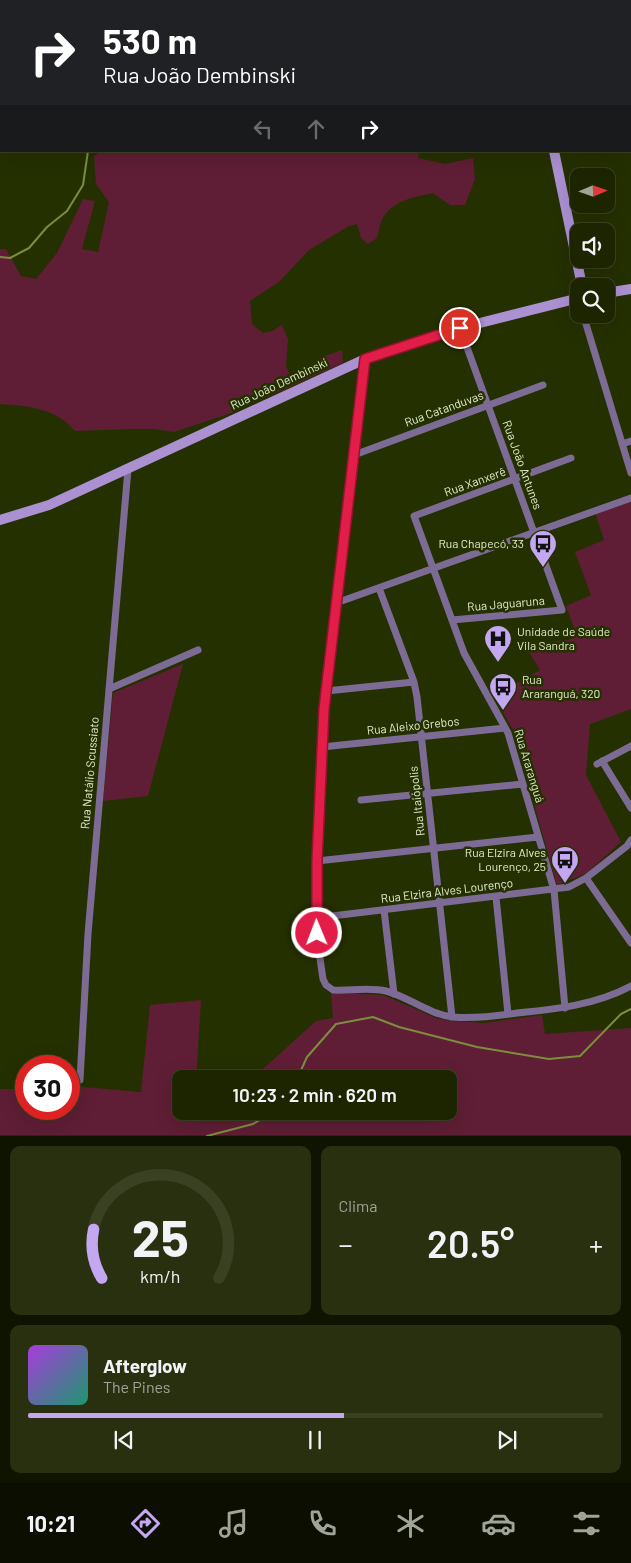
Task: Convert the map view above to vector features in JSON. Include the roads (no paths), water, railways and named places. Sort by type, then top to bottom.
[{"type":"main road","points":[[554,152],[580,278]]},
{"type":"main road","points":[[615,292],[631,289]]},
{"type":"main road","name":"Rua João Dembinski","points":[[0,520],[49,505],[365,359],[460,328],[570,300]]},
{"type":"street","points":[[586,323],[631,473]]},
{"type":"street","name":"Rua João Antunes","points":[[460,328],[562,610]]},
{"type":"street","points":[[365,359],[326,691],[322,747],[316,918],[324,982],[329,988],[338,990],[379,990],[394,994],[432,1012],[452,1017],[475,1017],[565,1008],[600,1000],[631,986]]},
{"type":"street","name":"Rua Catanduvas","points":[[354,455],[543,385]]},
{"type":"street","points":[[622,444],[631,441]]},
{"type":"street","name":"Rua Xanxerê","points":[[414,516],[571,458]]},
{"type":"street","name":"Rua Natálio Scussiato","points":[[80,1080],[87,942],[128,468]]},
{"type":"street","points":[[336,603],[631,498]]},
{"type":"street","name":"Rua Araranguá","points":[[414,516],[466,657],[506,728],[554,890],[565,1008]]},
{"type":"street","name":"Rua Itaiópolis","points":[[379,588],[414,682],[417,696],[452,1017]]},
{"type":"street","name":"Rua Jaguaruna","points":[[452,620],[562,610]]},
{"type":"street","points":[[109,689],[198,650]]},
{"type":"street","points":[[326,691],[414,682]]},
{"type":"street","name":"Rua Aleixo Grebos","points":[[322,747],[506,728]]},
{"type":"street","points":[[631,746],[599,763],[631,808]]},
{"type":"street","points":[[361,800],[523,784]]},
{"type":"street","points":[[317,861],[538,837]]},
{"type":"street","name":"Rua Elzira Alves Lourenço","points":[[316,918],[569,887],[586,878],[630,846]]},
{"type":"street","points":[[586,878],[631,943]]},
{"type":"street","points":[[496,897],[508,1014]]},
{"type":"street","points":[[384,910],[394,994]]},
{"type":"waterway","points":[[0,257],[10,258],[29,248],[47,227],[67,211],[83,185],[88,152]]},
{"type":"waterway","points":[[301,1070],[307,1057],[336,1024],[373,1017],[399,1027],[477,1047],[549,1059],[580,1056],[621,1014],[631,1009]]},
{"type":"waterway","points":[[207,1136],[253,1124],[260,1120]]},
{"type":"place","name":"Rua Chapecó, 33","points":[[543,568]]},
{"type":"place","name":"Unidade de Saúde Vila Sandra","points":[[498,663]]},
{"type":"place","name":"Rua Araranguá, 320","points":[[503,711]]},
{"type":"place","name":"Rua Elzira Alves Lourenço, 25","points":[[565,884]]}]
